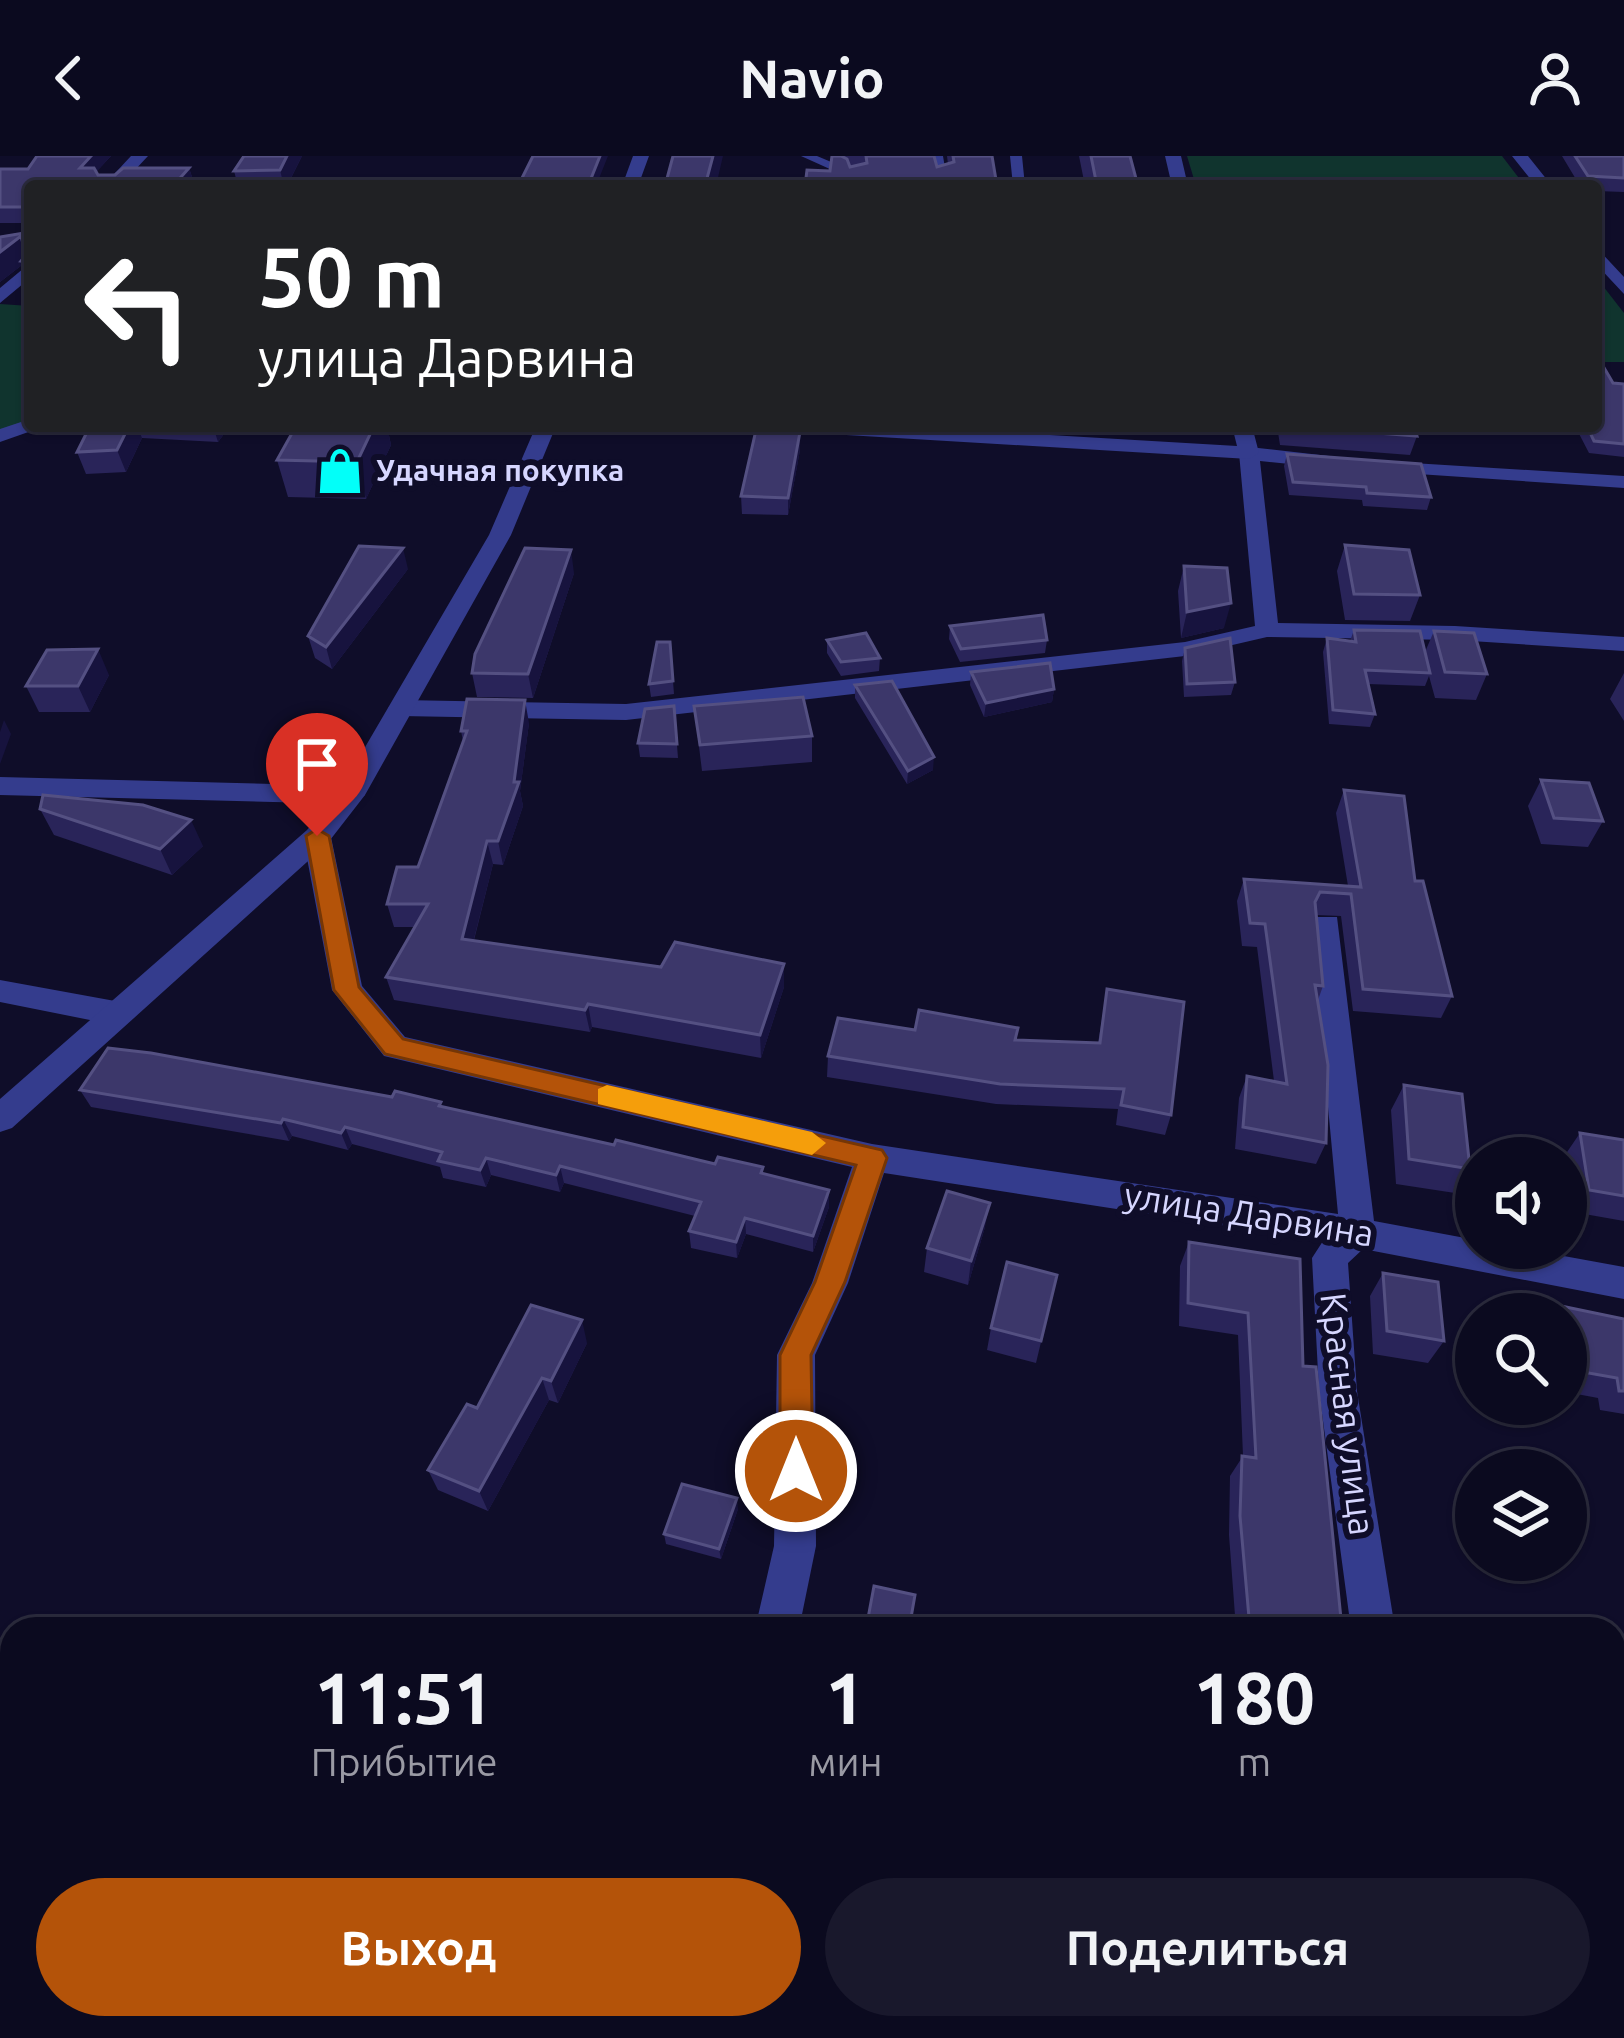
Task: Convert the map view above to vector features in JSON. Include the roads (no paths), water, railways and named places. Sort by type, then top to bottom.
[{"type":"street","points":[[117,180],[140,156]]},
{"type":"street","points":[[1520,156],[1539,180]]},
{"type":"street","points":[[1602,260],[1624,289]]},
{"type":"street","points":[[0,301],[24,275]]},
{"type":"street","points":[[0,1119],[317,836],[351,795],[500,535],[543,432]]},
{"type":"street","points":[[897,432],[1624,482]]},
{"type":"street","points":[[1244,432],[1250,453],[1267,630]]},
{"type":"street","points":[[401,708],[626,712],[758,701],[1185,649],[1267,630],[1455,633],[1624,644]]},
{"type":"street","points":[[0,786],[351,795]]},
{"type":"street","name":"улица Дарвина","points":[[317,836],[347,990],[394,1047],[872,1158],[1357,1231],[1624,1283]]},
{"type":"street","points":[[1326,924],[1357,1231]]},
{"type":"street","points":[[0,991],[115,1013]]},
{"type":"street","points":[[780,1617],[795,1546],[796,1355],[830,1282],[872,1158]]},
{"type":"street","name":"Красная улица","points":[[1357,1231],[1330,1258],[1338,1391],[1371,1617]]},
{"type":"lane","points":[[807,156],[857,180]]},
{"type":"place","name":"Удачная покупка","points":[[340,471]]}]
